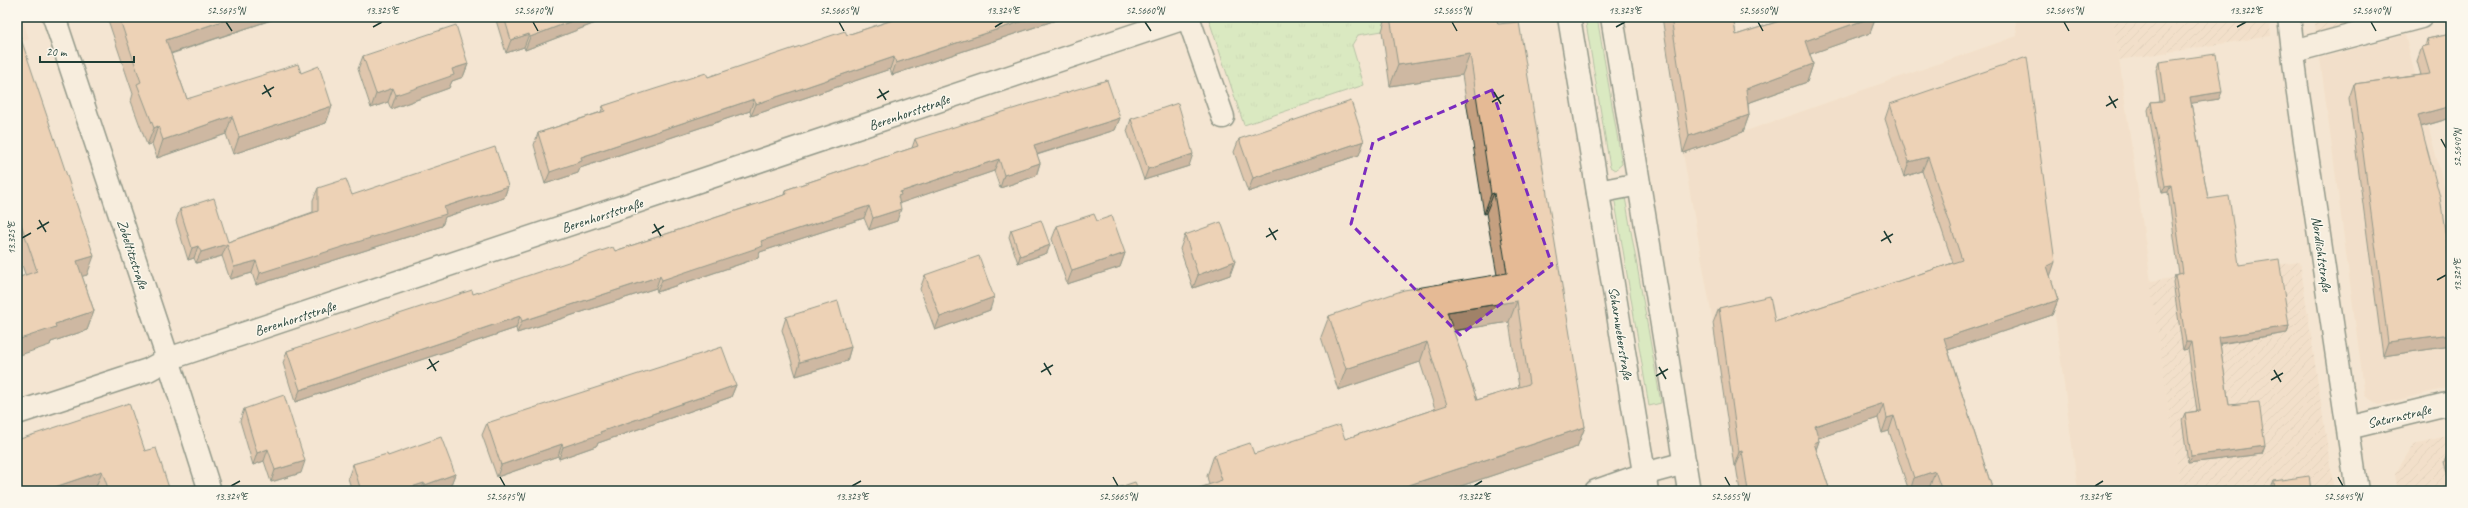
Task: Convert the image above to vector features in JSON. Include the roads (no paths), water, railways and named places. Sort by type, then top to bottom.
[{"type":"street","name":"Zobeltitzstraße","points":[[54,17],[210,491]]},
{"type":"street","name":"Scharnweberstraße","points":[[1569,17],[1646,483]]},
{"type":"street","points":[[1612,17],[1689,491]]},
{"type":"street","name":"Nordlichtstraße","points":[[2289,17],[2298,94],[2357,491]]},
{"type":"street","points":[[2294,50],[2421,17]]},
{"type":"street","name":"Berenhorststraße","points":[[17,413],[148,370],[168,360],[1190,22]]},
{"type":"street","points":[[1190,22],[1223,117]]},
{"type":"street","points":[[1598,192],[1639,184]]},
{"type":"street","name":"Saturnstraße","points":[[2348,428],[2451,403]]},
{"type":"street","points":[[1596,491],[1646,483],[1685,463]]}]
